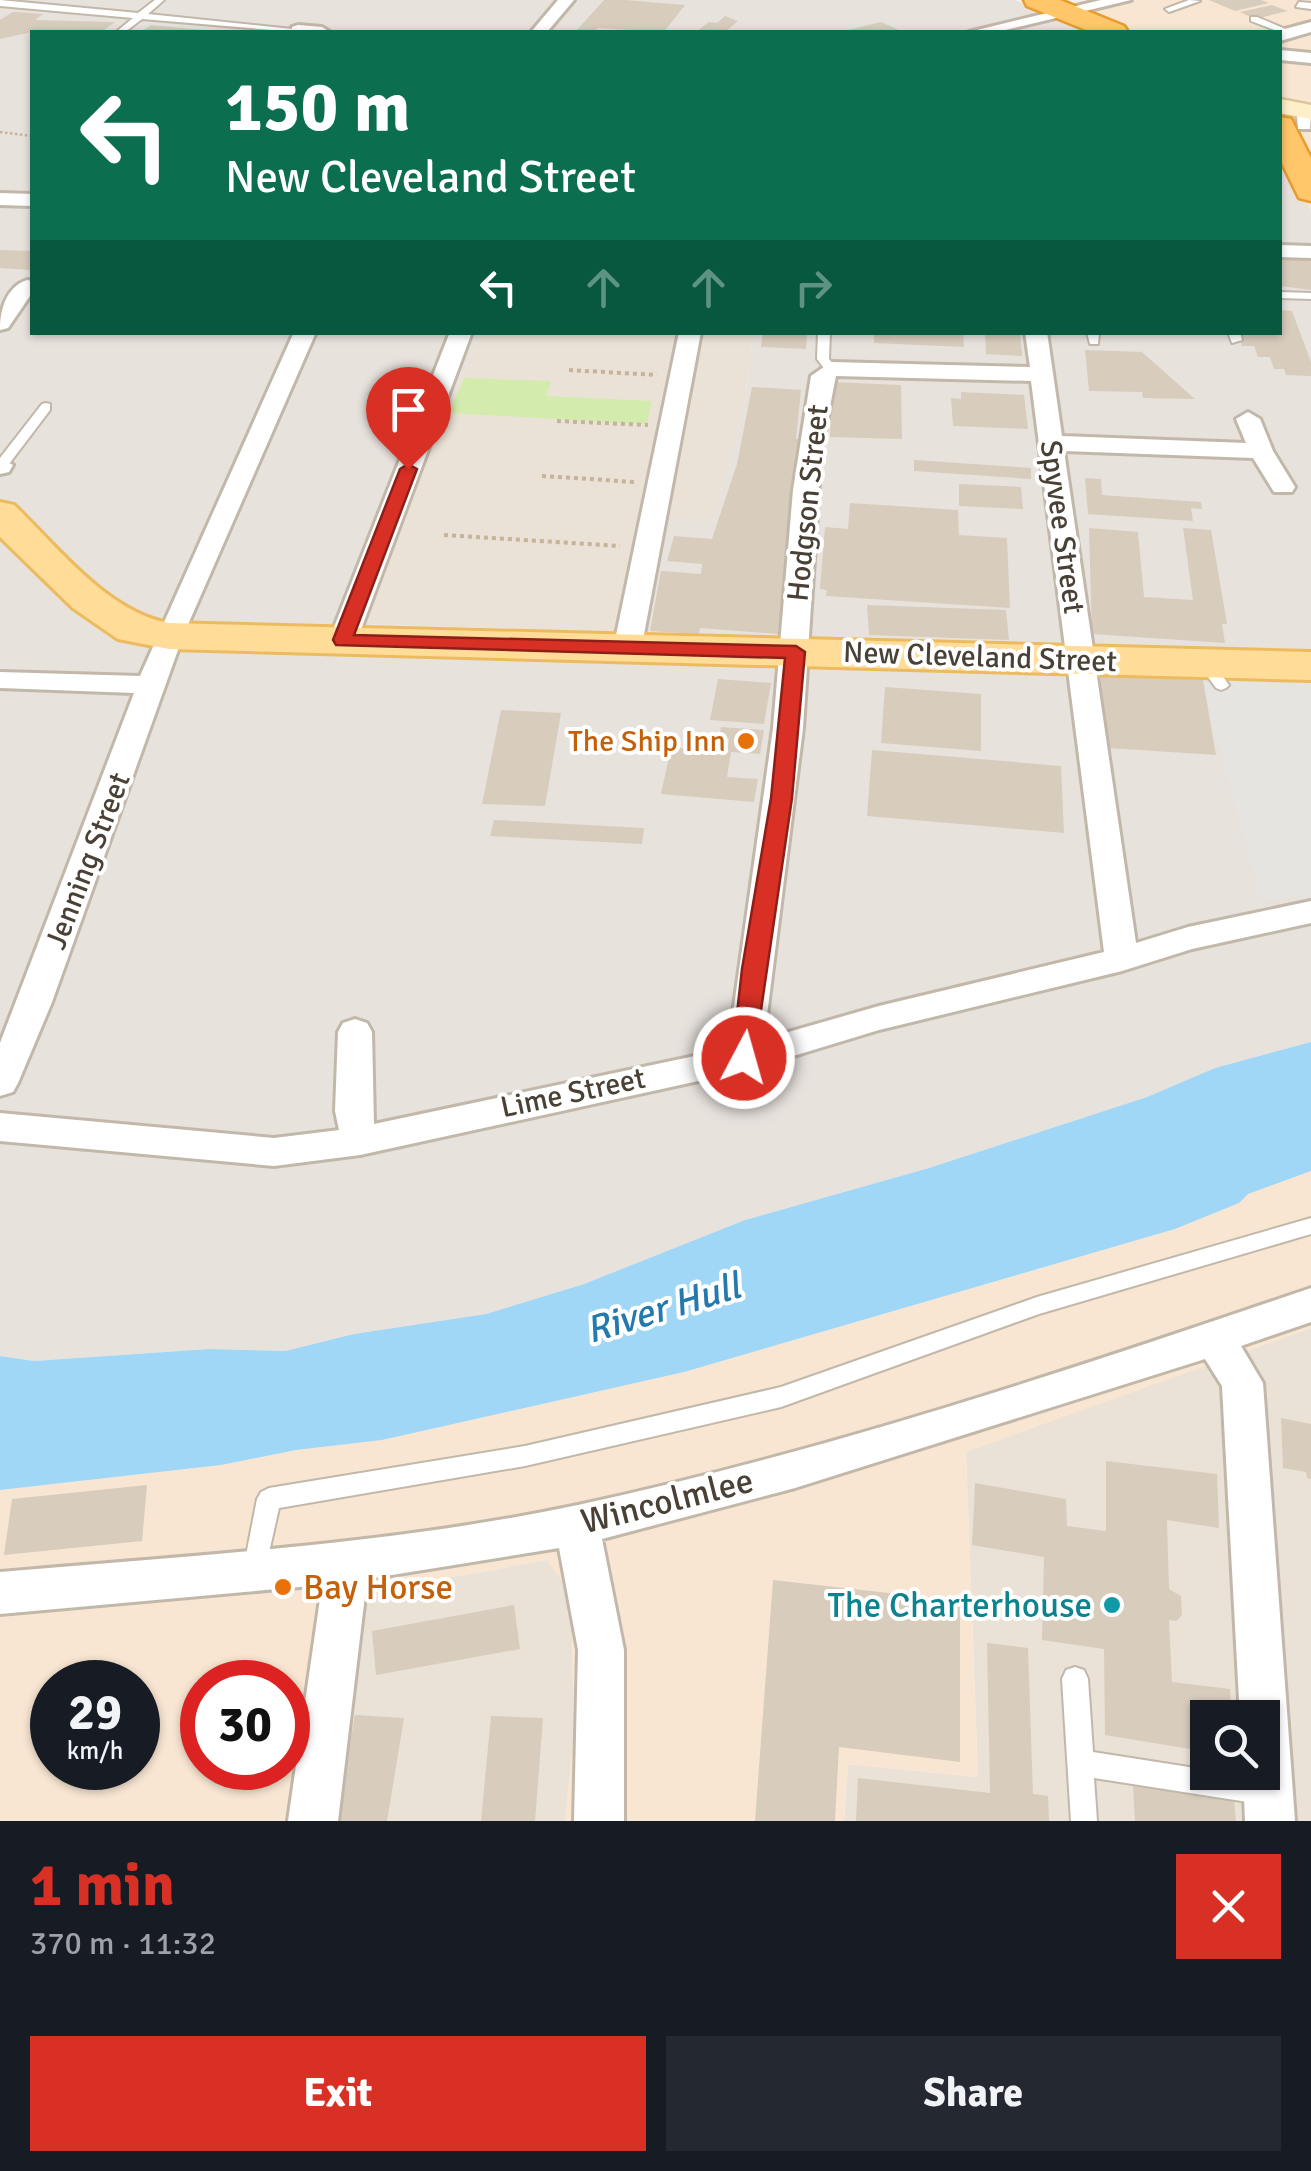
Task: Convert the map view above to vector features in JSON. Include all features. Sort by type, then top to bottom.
[{"type":"highway","points":[[1037,0],[1109,30]]},
{"type":"highway","points":[[1297,120],[1311,191]]},
{"type":"main road","name":"New Cleveland Street","points":[[0,514],[88,600],[134,630],[168,636],[628,645],[1080,660],[1214,674],[1311,666]]},
{"type":"street","points":[[541,30],[566,0]]},
{"type":"street","points":[[990,30],[1123,0]]},
{"type":"street","points":[[1285,35],[1311,27]]},
{"type":"street","points":[[1282,55],[1311,58]]},
{"type":"street","points":[[0,199],[30,200]]},
{"type":"street","points":[[1282,252],[1311,252]]},
{"type":"street","points":[[0,323],[27,286]]},
{"type":"street","name":"Jenning Street","points":[[0,1083],[35,1002],[154,685],[168,636],[304,335]]},
{"type":"street","points":[[342,640],[460,335]]},
{"type":"street","points":[[628,645],[689,335]]},
{"type":"street","name":"Spyvee Street","points":[[1036,335],[1122,959]]},
{"type":"street","points":[[831,369],[1040,374]]},
{"type":"street","name":"Hodgson Street","points":[[744,1058],[782,798],[796,652],[800,519],[816,401],[822,376],[831,369]]},
{"type":"street","points":[[1248,419],[1261,451],[1283,487]]},
{"type":"street","points":[[1051,443],[1261,451]]},
{"type":"street","points":[[0,680],[154,685]]},
{"type":"street","name":"Lime Street","points":[[0,1127],[274,1152],[360,1141],[744,1058],[878,1018],[1122,959],[1188,938],[1311,912]]},
{"type":"street","points":[[354,1032],[353,1110],[360,1141]]},
{"type":"street","name":"Wincolmlee","points":[[0,1593],[347,1562],[576,1526],[795,1469],[1311,1304]]},
{"type":"street","points":[[1214,1338],[1242,1382],[1269,1807]]},
{"type":"street","points":[[576,1526],[601,1650],[599,1821]]},
{"type":"street","points":[[313,1821],[347,1562]]},
{"type":"lane","points":[[123,30],[160,0]]},
{"type":"lane","points":[[1169,10],[1196,2],[1193,0]]},
{"type":"lane","points":[[1,2],[298,30]]},
{"type":"lane","points":[[1299,5],[1311,6]]},
{"type":"lane","points":[[1254,19],[1275,30]]},
{"type":"lane","points":[[1282,295],[1308,296],[1311,314]]},
{"type":"lane","points":[[824,335],[823,359],[831,369]]},
{"type":"lane","points":[[1,466],[46,407]]},
{"type":"lane","points":[[254,1571],[268,1499],[525,1456],[781,1396],[1036,1306],[1311,1226]]},
{"type":"lane","points":[[1075,1679],[1084,1821]]},
{"type":"lane","points":[[1080,1762],[1269,1807]]},
{"type":"path","points":[[0,132],[30,136]]},
{"type":"path","points":[[569,370],[680,376]]},
{"type":"path","points":[[557,421],[671,426]]},
{"type":"path","points":[[542,476],[658,484]]},
{"type":"path","points":[[444,534],[648,548]]},
{"type":"shaded area","points":[[0,0],[1015,0],[1091,30],[30,30],[30,335],[480,335],[359,624],[614,632],[645,516],[713,521],[745,401],[753,335],[1282,335],[1282,148],[1311,212],[1311,1042],[1215,1068],[1147,1097],[929,1168],[745,1220],[584,1284],[486,1314],[354,1334],[285,1351],[209,1349],[34,1361],[0,1356]]},
{"type":"shaded area","points":[[1137,0],[1311,0],[1311,212],[1282,148],[1282,30],[1091,30],[1061,17]]},
{"type":"shaded area","points":[[480,335],[753,335],[745,401],[713,522],[645,516],[615,632],[358,624]]},
{"type":"shaded area","points":[[1201,678],[1311,684],[1311,896],[1261,900]]},
{"type":"shaded area","points":[[1311,1171],[1311,1328],[966,1452],[978,1777],[848,1764],[844,1821],[565,1821],[574,1734],[571,1592],[546,1560],[365,1593],[328,1821],[0,1821],[0,1490],[221,1465],[296,1450],[382,1440],[684,1372],[1175,1229],[1239,1203],[1247,1194]]},
{"type":"shaded area","points":[[1311,1328],[1311,1821],[844,1821],[848,1764],[978,1777],[966,1451]]},
{"type":"shaded area","points":[[547,1560],[571,1592],[574,1734],[565,1821],[328,1821],[365,1593]]},
{"type":"green space","points":[[464,378],[551,381],[546,396],[652,401],[647,424],[449,413]]},
{"type":"water","name":"River Hull","points":[[1311,1042],[1311,1171],[1248,1194],[1239,1203],[1175,1229],[684,1372],[382,1440],[296,1450],[221,1465],[0,1490],[0,1356],[34,1361],[209,1349],[285,1351],[354,1334],[486,1314],[584,1284],[745,1220],[929,1168],[1147,1097],[1215,1068]]},
{"type":"building","points":[[604,0],[685,5],[666,30],[577,30]]},
{"type":"building","points":[[1209,0],[1261,0],[1269,3],[1235,11]]},
{"type":"building","points":[[1272,5],[1288,11],[1255,19],[1240,12]]},
{"type":"building","points":[[13,12],[43,14],[35,20],[115,22],[104,30],[30,30],[0,39],[0,20]]},
{"type":"building","points":[[725,16],[738,21],[727,30],[699,30],[709,22],[717,23]]},
{"type":"building","points":[[881,22],[899,30],[848,30]]},
{"type":"building","points":[[151,25],[204,30],[144,30]]},
{"type":"building","points":[[0,250],[30,251],[30,270],[0,268]]},
{"type":"building","points":[[1282,257],[1311,259],[1311,290],[1282,286]]},
{"type":"building","points":[[1282,310],[1292,311],[1311,362],[1311,376],[1286,375],[1284,369],[1274,369],[1270,357],[1258,357],[1254,346],[1242,346],[1239,335],[1282,335]]},
{"type":"building","points":[[763,335],[807,335],[806,349],[761,347]]},
{"type":"building","points":[[874,335],[963,335],[964,347],[874,343]]},
{"type":"building","points":[[985,335],[1020,335],[1022,356],[986,354]]},
{"type":"building","points":[[1085,350],[1142,352],[1195,399],[1089,391]]},
{"type":"building","points":[[832,382],[901,385],[902,439],[830,437]]},
{"type":"building","points":[[752,387],[801,390],[796,439],[801,439],[778,634],[700,628],[699,634],[650,631],[661,571],[701,574],[702,564],[667,561],[674,536],[712,539],[737,464]]},
{"type":"building","points":[[961,392],[1024,395],[1028,429],[953,426],[951,398],[961,399]]},
{"type":"building","points":[[914,460],[1031,468],[1031,479],[914,471]]},
{"type":"building","points":[[1085,478],[1101,479],[1102,495],[1201,502],[1202,509],[1191,508],[1193,521],[1088,514]]},
{"type":"building","points":[[959,484],[1021,487],[1023,509],[959,506]]},
{"type":"building","points":[[850,503],[958,510],[959,535],[1007,538],[1010,608],[826,596],[827,590],[820,589],[825,527],[848,529]]},
{"type":"building","points":[[1089,528],[1138,532],[1144,597],[1193,600],[1183,528],[1211,530],[1227,624],[1222,624],[1225,643],[1092,634]]},
{"type":"building","points":[[867,605],[1006,610],[1009,640],[869,635]]},
{"type":"building","points":[[1100,674],[1203,680],[1216,755],[1108,748]]},
{"type":"building","points":[[718,679],[771,683],[764,724],[710,720]]},
{"type":"building","points":[[885,687],[981,694],[981,751],[881,743]]},
{"type":"building","points":[[501,710],[561,713],[545,806],[482,804]]},
{"type":"building","points":[[721,727],[764,730],[760,754],[731,752],[727,777],[758,779],[754,802],[661,794],[671,747],[727,752],[729,739],[719,738]]},
{"type":"building","points":[[872,750],[1061,766],[1064,833],[867,816]]},
{"type":"building","points":[[494,820],[644,828],[642,844],[490,836]]},
{"type":"building","points":[[1281,1418],[1311,1424],[1311,1479],[1306,1472],[1283,1468]]},
{"type":"building","name":"The Charterhouse","points":[[1106,1461],[1217,1474],[1219,1528],[1167,1520],[1169,1589],[1181,1596],[1182,1615],[1176,1621],[1169,1620],[1172,1682],[1230,1689],[1231,1700],[1190,1700],[1190,1749],[1105,1735],[1104,1649],[1042,1640],[1044,1557],[972,1545],[975,1483],[1066,1499],[1067,1526],[1106,1531]]},
{"type":"building","points":[[147,1485],[142,1541],[4,1555],[12,1499]]},
{"type":"building","points":[[773,1580],[960,1601],[960,1762],[839,1747],[835,1821],[755,1821]]},
{"type":"building","points":[[514,1605],[520,1649],[376,1675],[372,1631]]},
{"type":"building","points":[[987,1643],[1028,1648],[1033,1794],[1048,1796],[1049,1821],[856,1821],[858,1778],[990,1793]]},
{"type":"building","points":[[355,1715],[404,1718],[387,1821],[336,1821]]},
{"type":"building","points":[[491,1716],[543,1718],[535,1821],[481,1821]]},
{"type":"building","points":[[1133,1786],[1234,1800],[1236,1821],[1135,1821]]},
{"type":"place","name":"The Ship Inn","points":[[746,741]]},
{"type":"place","name":"Bay Horse","points":[[283,1587]]},
{"type":"place","name":"The Charterhouse","points":[[1112,1605]]},
{"type":"route","points":[[408,469],[342,640],[796,652],[782,798],[744,1058]]}]
